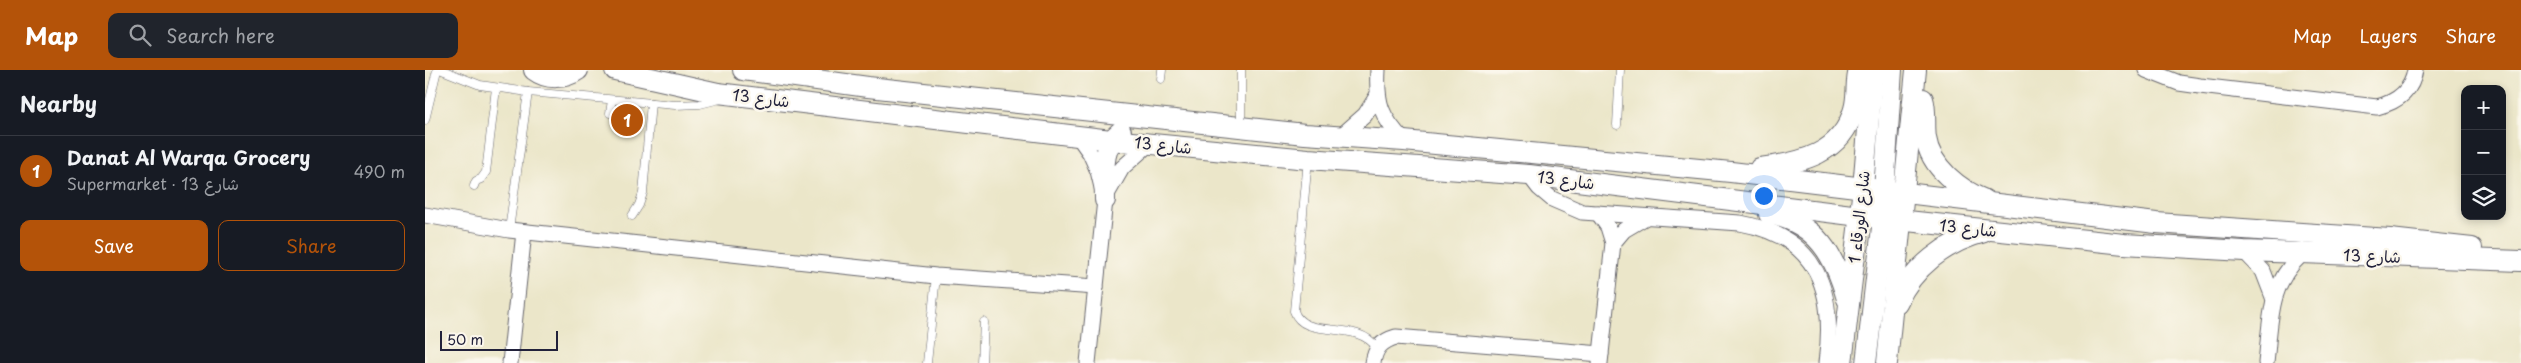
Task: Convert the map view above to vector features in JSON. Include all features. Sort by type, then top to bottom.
[{"type":"street","points":[[534,70],[556,78],[578,70]]},
{"type":"street","name":"شارع 13","points":[[615,70],[686,87],[732,94],[1111,140],[1309,159],[1529,175],[1893,220],[2124,244],[2244,252],[2521,261]]},
{"type":"street","name":"شارع 13","points":[[743,70],[868,87],[1340,137],[1404,141],[1731,172],[2156,223],[2390,239],[2521,253]]},
{"type":"street","points":[[1378,70],[1377,96],[1385,116],[1404,141]]},
{"type":"street","points":[[1731,172],[1802,161],[1815,156],[1837,142],[1854,111],[1859,70]]},
{"type":"street","name":"شارع الورقاء 1","points":[[1842,363],[1863,188],[1873,70]]},
{"type":"street","points":[[1887,363],[1894,311],[1893,220],[1888,209],[1884,191],[1892,70]]},
{"type":"street","points":[[2146,70],[2179,83],[2377,107],[2401,97],[2409,88],[2415,70]]},
{"type":"street","points":[[1866,363],[1893,220],[1905,193],[1916,79]]},
{"type":"street","points":[[1916,79],[1924,100],[1926,137],[1937,164],[1967,190],[1999,205]]},
{"type":"street","points":[[1340,137],[1365,115],[1377,96]]},
{"type":"street","points":[[1088,363],[1105,200],[1105,157],[1111,140],[1120,131],[1131,127],[1210,132],[1241,126]]},
{"type":"street","points":[[1078,136],[1097,166],[1105,200]]},
{"type":"street","points":[[1105,200],[1122,168],[1149,144]]},
{"type":"street","points":[[1529,175],[1551,199],[1566,207],[1598,213],[1740,223],[1760,227],[1779,234],[1795,246],[1818,273],[1826,294],[1829,332],[1826,363]]},
{"type":"street","points":[[1863,188],[1893,220]]},
{"type":"street","points":[[1731,201],[1748,211],[1785,218],[1824,245],[1837,267],[1849,308]]},
{"type":"street","points":[[1373,363],[1377,348],[1386,340],[1407,337],[1600,358],[1613,244],[1608,227],[1598,213]]},
{"type":"street","points":[[425,215],[524,232],[936,276],[1096,287]]},
{"type":"street","points":[[1613,244],[1631,225],[1646,217]]},
{"type":"street","points":[[1894,311],[1909,282],[1932,258],[1959,240],[1991,230]]},
{"type":"street","points":[[510,363],[524,232]]},
{"type":"street","points":[[2244,252],[2263,272],[2273,297]]},
{"type":"street","points":[[2266,363],[2273,297],[2284,273],[2302,254]]},
{"type":"lane","points":[[425,120],[437,70]]},
{"type":"lane","points":[[442,70],[463,80],[496,88],[612,100],[692,105],[717,100],[732,94]]},
{"type":"lane","points":[[1241,70],[1241,126]]},
{"type":"lane","points":[[1617,125],[1620,70]]},
{"type":"lane","points":[[474,186],[476,181],[481,179],[486,172],[496,88]]},
{"type":"lane","points":[[509,230],[528,92]]},
{"type":"lane","points":[[610,113],[612,100]]},
{"type":"lane","points":[[632,216],[639,205],[643,193],[651,103]]},
{"type":"lane","points":[[1309,159],[1294,311],[1296,318],[1309,326],[1361,333],[1373,341],[1377,348]]},
{"type":"lane","points":[[927,363],[936,276]]},
{"type":"lane","points":[[982,363],[984,322]]},
{"type":"place","name":"Danat Al Warqa Grocery","points":[[627,120]]}]
